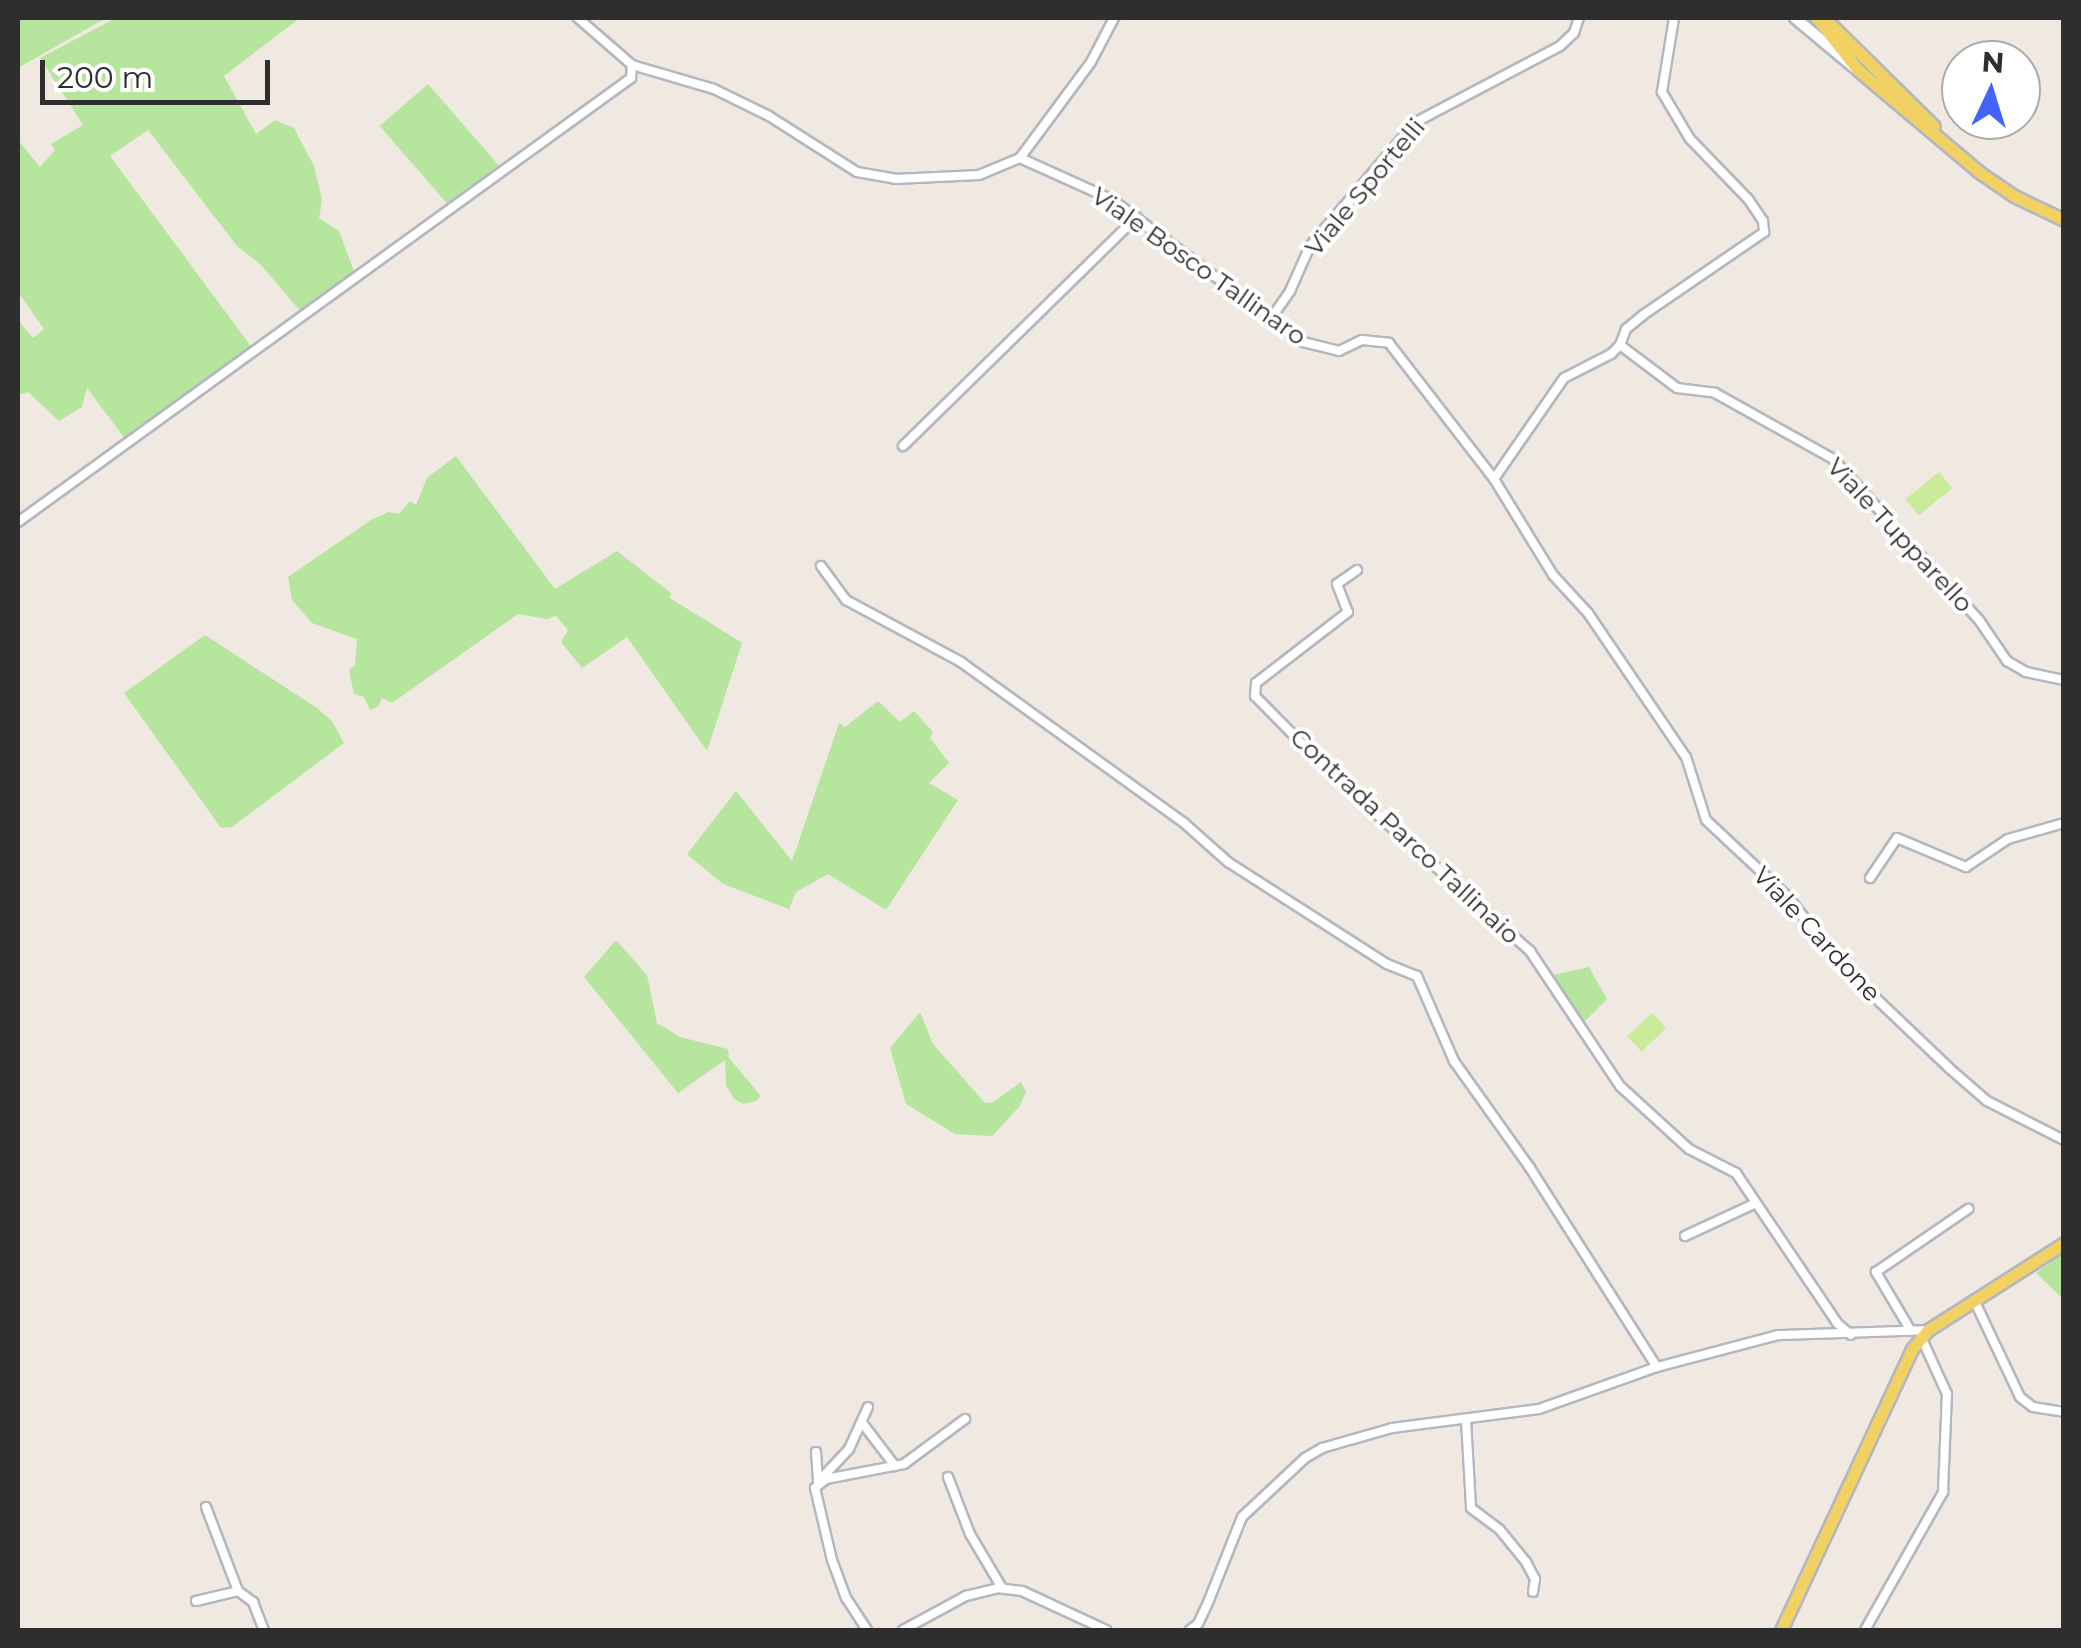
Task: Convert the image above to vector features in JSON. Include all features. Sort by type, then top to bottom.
[{"type":"main road","points":[[1816,22],[1858,70],[1996,183],[2064,220]]},
{"type":"main road","points":[[1816,22],[1996,183]]},
{"type":"main road","points":[[1781,1630],[1920,1332],[2064,1243]]},
{"type":"street","points":[[578,18],[632,64],[714,89],[769,116],[857,172],[895,179],[978,175],[1020,158],[1091,62],[1114,18]]},
{"type":"street","name":"Viale Sportelli","points":[[1272,316],[1290,291],[1310,246],[1416,122],[1560,46],[1574,33],[1579,18]]},
{"type":"street","points":[[1494,480],[1564,378],[1620,345],[1626,329],[1643,315],[1764,232],[1763,220],[1721,168],[1690,139],[1662,92],[1674,18]]},
{"type":"street","points":[[1796,19],[1816,22]]},
{"type":"street","points":[[18,522],[631,78],[632,64]]},
{"type":"street","name":"Viale Bosco Tallinaro","points":[[1020,158],[1111,199],[1303,342],[1340,351],[1362,340],[1390,343],[1494,480]]},
{"type":"street","points":[[903,446],[1137,217]]},
{"type":"street","name":"Viale Tupparello","points":[[1620,345],[1676,388],[1714,393],[1833,458],[1979,620],[2006,661],[2026,672],[2064,680]]},
{"type":"street","name":"Viale Cardone","points":[[1494,480],[1554,575],[1588,614],[1686,757],[1706,820],[1788,896],[1840,965],[1949,1068],[1988,1101],[2064,1140]]},
{"type":"street","points":[[821,566],[846,600],[961,662],[1184,823],[1228,862],[1387,964],[1417,976],[1454,1060],[1530,1168],[1657,1367]]},
{"type":"street","name":"Contrada Parco Tallinaio","points":[[1357,570],[1337,584],[1348,612],[1256,683],[1255,696],[1345,786],[1530,952],[1620,1086],[1689,1149],[1736,1173],[1837,1323],[1850,1335]]},
{"type":"street","points":[[1870,878],[1897,838],[1966,867],[2008,840],[2064,823]]},
{"type":"street","points":[[1686,1236],[1756,1203]]},
{"type":"street","points":[[1864,1630],[1943,1492],[1947,1394],[1920,1332],[1876,1272],[1968,1209]]},
{"type":"street","points":[[1974,1300],[2020,1397],[2033,1407],[2064,1412]]},
{"type":"street","points":[[1195,1628],[1242,1518],[1305,1458],[1353,1436],[1539,1409],[1657,1367],[1778,1335],[1920,1332]]},
{"type":"street","points":[[818,1482],[849,1449],[868,1407]]},
{"type":"street","points":[[818,1482],[895,1466],[916,1456],[966,1420]]},
{"type":"street","points":[[1466,1420],[1471,1508],[1500,1530],[1526,1562],[1535,1579],[1533,1592]]},
{"type":"street","points":[[863,1424],[895,1466]]},
{"type":"street","points":[[816,1452],[815,1496],[832,1560],[846,1598],[868,1630]]},
{"type":"street","points":[[948,1477],[970,1534],[1002,1588]]},
{"type":"street","points":[[206,1507],[238,1590],[252,1602],[264,1630]]},
{"type":"street","points":[[903,1630],[966,1596],[1002,1588],[1022,1591],[1106,1630]]},
{"type":"street","points":[[196,1601],[238,1590]]},
{"type":"green space","points":[[18,18],[106,18],[18,68]]},
{"type":"green space","points":[[116,18],[300,18],[224,76],[256,134],[275,120],[294,128],[314,166],[322,200],[319,218],[339,231],[355,274],[302,313],[260,264],[237,246],[148,130],[110,156],[253,349],[126,440],[87,388],[82,407],[59,421],[28,392],[18,395],[18,320],[33,338],[44,329],[18,292],[18,140],[40,167],[55,150],[51,144],[83,125],[40,58]]},
{"type":"green space","points":[[428,84],[501,168],[453,210],[380,126]]},
{"type":"green space","points":[[456,456],[555,589],[617,551],[671,593],[670,598],[742,643],[707,751],[627,637],[582,668],[561,642],[568,630],[556,616],[547,619],[518,614],[392,703],[382,698],[379,706],[370,710],[364,697],[354,694],[349,670],[355,665],[357,639],[312,623],[292,600],[288,577],[371,520],[388,512],[399,514],[410,501],[416,505],[427,478]]},
{"type":"green space","points":[[1939,472],[1952,488],[1919,515],[1906,499]]},
{"type":"green space","points":[[205,635],[317,708],[332,721],[344,743],[232,827],[221,828],[124,693]]},
{"type":"green space","points":[[878,701],[900,722],[914,711],[933,732],[930,738],[949,763],[929,783],[958,800],[886,910],[828,874],[796,892],[789,909],[723,884],[687,854],[736,791],[792,861],[839,723],[845,727]]},
{"type":"green space","points":[[616,940],[647,975],[657,1023],[680,1037],[728,1049],[729,1058],[761,1096],[756,1101],[743,1104],[734,1099],[726,1085],[725,1060],[678,1093],[584,977]]},
{"type":"green space","points":[[1589,967],[1607,999],[1583,1023],[1548,976]]},
{"type":"green space","points":[[920,1012],[933,1044],[985,1103],[993,1102],[1021,1082],[1026,1092],[1019,1107],[992,1136],[955,1134],[906,1104],[890,1048]]},
{"type":"green space","points":[[1652,1013],[1666,1028],[1641,1052],[1627,1036]]},
{"type":"green space","points":[[2063,1253],[2063,1299],[2036,1273]]}]
